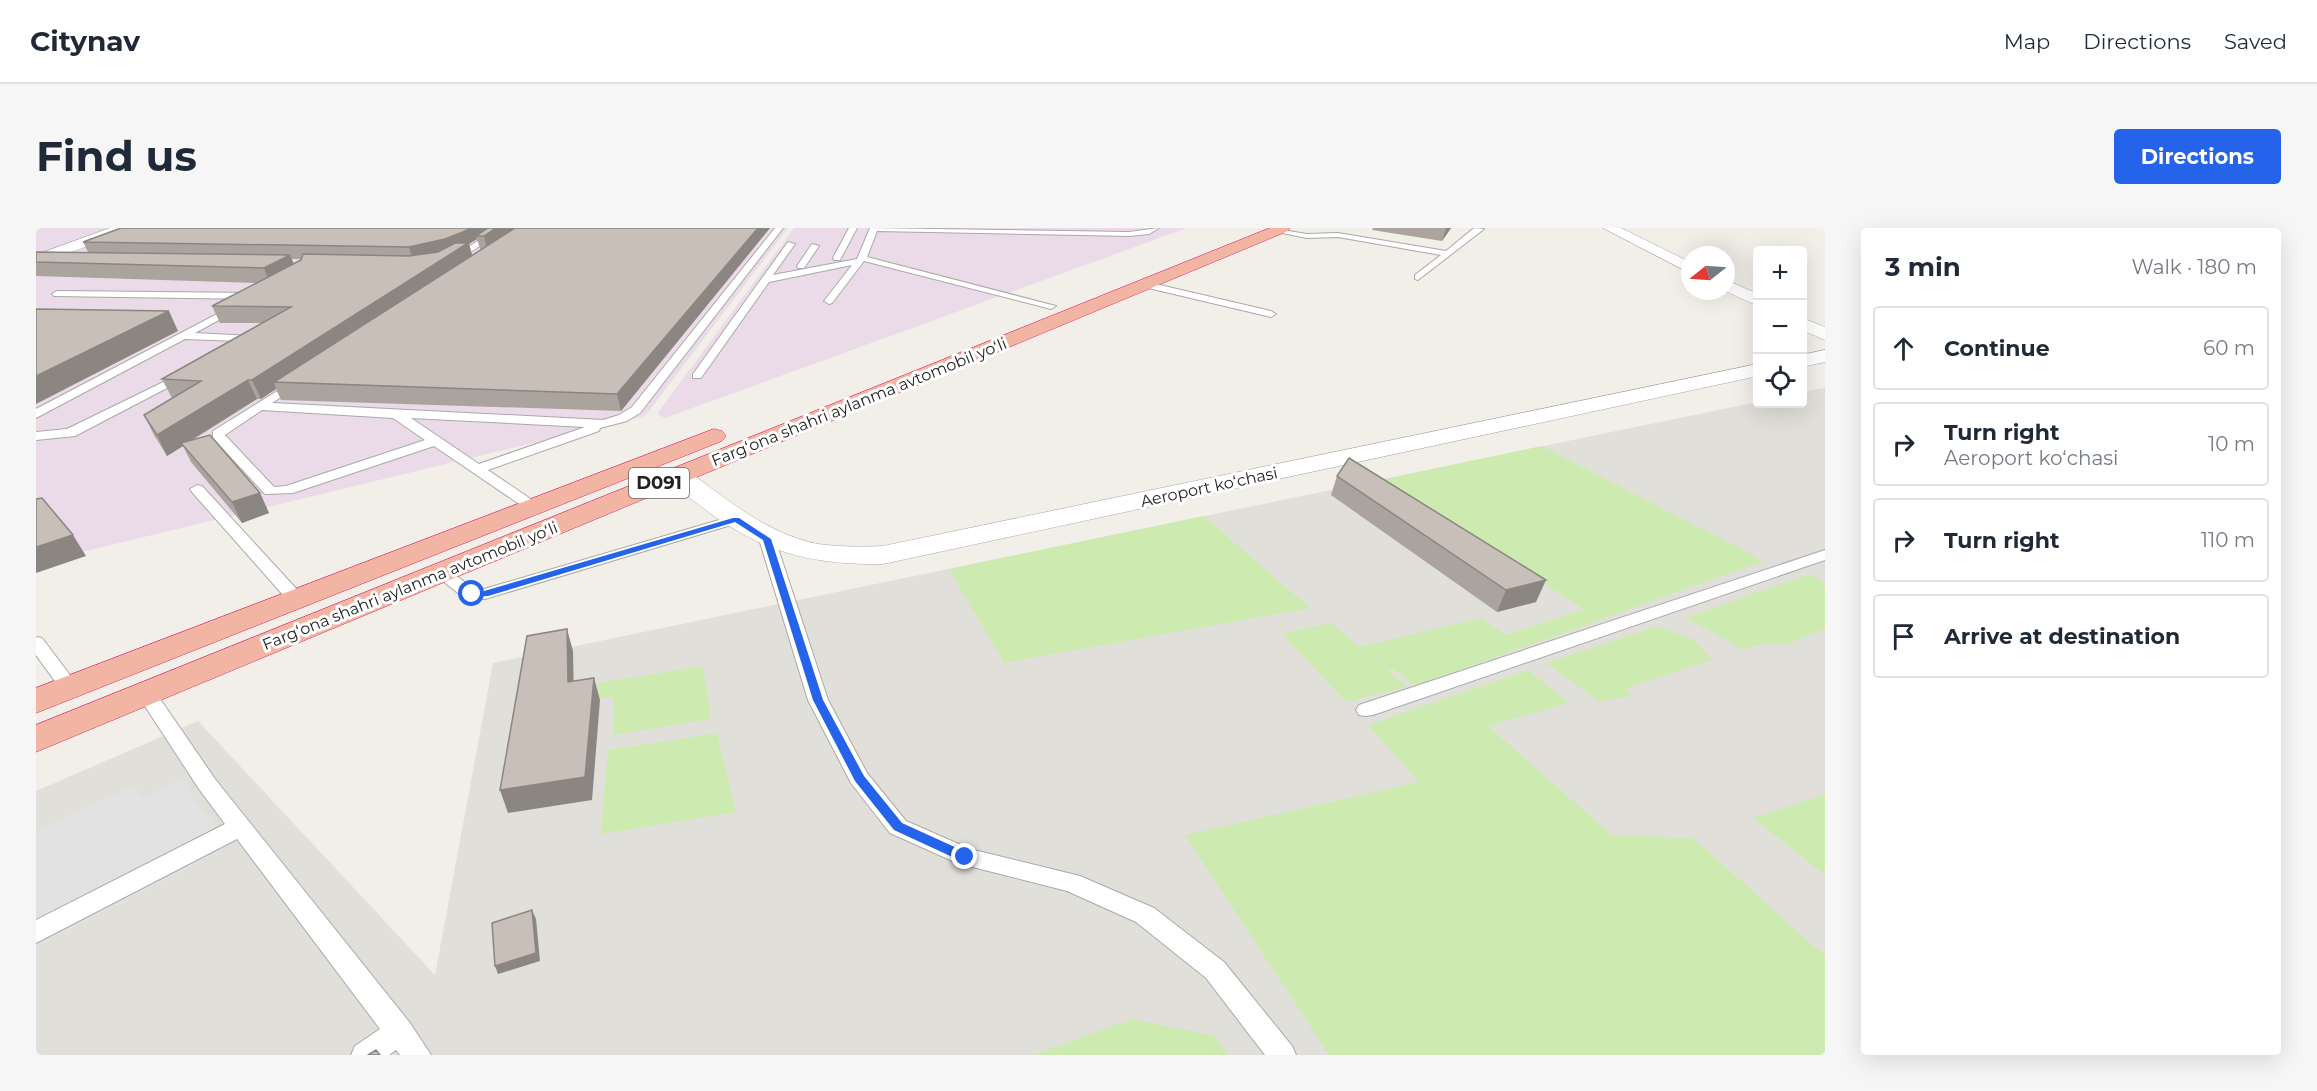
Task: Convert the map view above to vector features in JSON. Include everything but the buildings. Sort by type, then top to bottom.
[{"type":"highway","name":"Fargʻona shahri aylanma avtomobil yoʻli","points":[[36,700],[1250,228]]},
{"type":"highway","name":"Fargʻona shahri aylanma avtomobil yoʻli","points":[[36,739],[1279,229]]},
{"type":"street","points":[[1610,228],[1681,264]]},
{"type":"street","points":[[36,260],[127,232]]},
{"type":"street","points":[[1735,290],[1756,300]]},
{"type":"street","points":[[1807,325],[1825,334]]},
{"type":"street","points":[[1807,359],[1825,356]]},
{"type":"street","name":"Aeroport koʻchasi","points":[[678,475],[736,519],[767,539],[811,553],[848,557],[883,555],[1753,371]]},
{"type":"lane","points":[[463,253],[504,228]]},
{"type":"lane","points":[[477,469],[623,418],[636,410],[779,228]]},
{"type":"lane","points":[[837,258],[853,228]]},
{"type":"lane","points":[[829,301],[859,261],[874,228],[1129,234],[1146,232],[1155,228]]},
{"type":"lane","points":[[1418,277],[1480,229],[1478,228]]},
{"type":"lane","points":[[1279,229],[1307,236],[1338,235],[1448,254]]},
{"type":"lane","points":[[77,256],[127,232]]},
{"type":"lane","points":[[697,376],[791,244]]},
{"type":"lane","points":[[801,266],[815,246]]},
{"type":"lane","points":[[453,255],[481,254]]},
{"type":"lane","points":[[767,276],[837,258],[859,261],[1051,306]]},
{"type":"lane","points":[[36,260],[66,260]]},
{"type":"lane","points":[[782,283],[859,261]]},
{"type":"lane","points":[[767,276],[859,261],[956,292]]},
{"type":"lane","points":[[1147,285],[1271,314]]},
{"type":"lane","points":[[36,414],[262,293],[57,294]]},
{"type":"lane","points":[[100,303],[118,294]]},
{"type":"lane","points":[[186,323],[208,323]]},
{"type":"lane","points":[[185,336],[247,338],[244,343],[223,354]]},
{"type":"lane","points":[[36,436],[52,436],[78,430],[202,365]]},
{"type":"lane","points":[[307,375],[218,434],[219,438],[270,490],[288,490],[435,441]]},
{"type":"lane","points":[[259,406],[604,424]]},
{"type":"lane","points":[[396,414],[533,507]]},
{"type":"lane","points":[[197,489],[296,599]]},
{"type":"lane","points":[[441,573],[470,594],[485,594],[736,519]]},
{"type":"lane","points":[[767,539],[818,700],[859,778],[898,827],[965,857],[1072,884],[1145,915],[1215,970],[1282,1055]]},
{"type":"lane","points":[[1366,710],[1825,555]]},
{"type":"lane","points":[[36,642],[69,687]]},
{"type":"lane","points":[[147,694],[207,784],[417,1055]]},
{"type":"lane","points":[[36,932],[240,827]]},
{"type":"lane","points":[[365,1055],[400,1032]]},
{"type":"shaded area","points":[[36,228],[788,228],[645,416],[36,563]]},
{"type":"shaded area","points":[[794,228],[1187,228],[665,418],[657,414]]},
{"type":"shaded area","points":[[1825,388],[1825,1055],[36,1055],[36,791],[198,721],[435,975],[493,663],[1753,403],[1753,408],[1807,408],[1807,391]]},
{"type":"shaded area","points":[[180,780],[229,846],[36,947],[36,831],[132,786],[145,798]]},
{"type":"green space","points":[[1542,446],[1764,561],[1415,686],[1393,669],[1387,670],[1407,687],[1346,702],[1282,634],[1331,623],[1359,647],[1481,618],[1506,635],[1584,609],[1380,480]]},
{"type":"green space","points":[[1204,516],[1310,608],[1004,663],[949,569]]},
{"type":"green space","points":[[1808,574],[1825,583],[1825,629],[1785,645],[1769,643],[1742,649],[1686,618]]},
{"type":"green space","points":[[1658,626],[1692,639],[1712,660],[1626,688],[1632,695],[1600,702],[1546,663]]},
{"type":"green space","points":[[703,666],[711,719],[614,735],[613,697],[596,699],[597,683]]},
{"type":"green space","points":[[1528,670],[1569,703],[1488,726],[1612,835],[1693,838],[1825,956],[1825,1055],[1329,1055],[1185,835],[1419,782],[1368,725]]},
{"type":"green space","points":[[717,733],[736,812],[601,834],[608,750]]},
{"type":"green space","points":[[1825,794],[1825,875],[1753,818]]},
{"type":"green space","points":[[1132,1019],[1216,1036],[1227,1055],[1033,1055]]},
{"type":"route","points":[[472,594],[485,594],[736,519],[767,539],[818,700],[859,778],[898,827],[965,857]]}]
